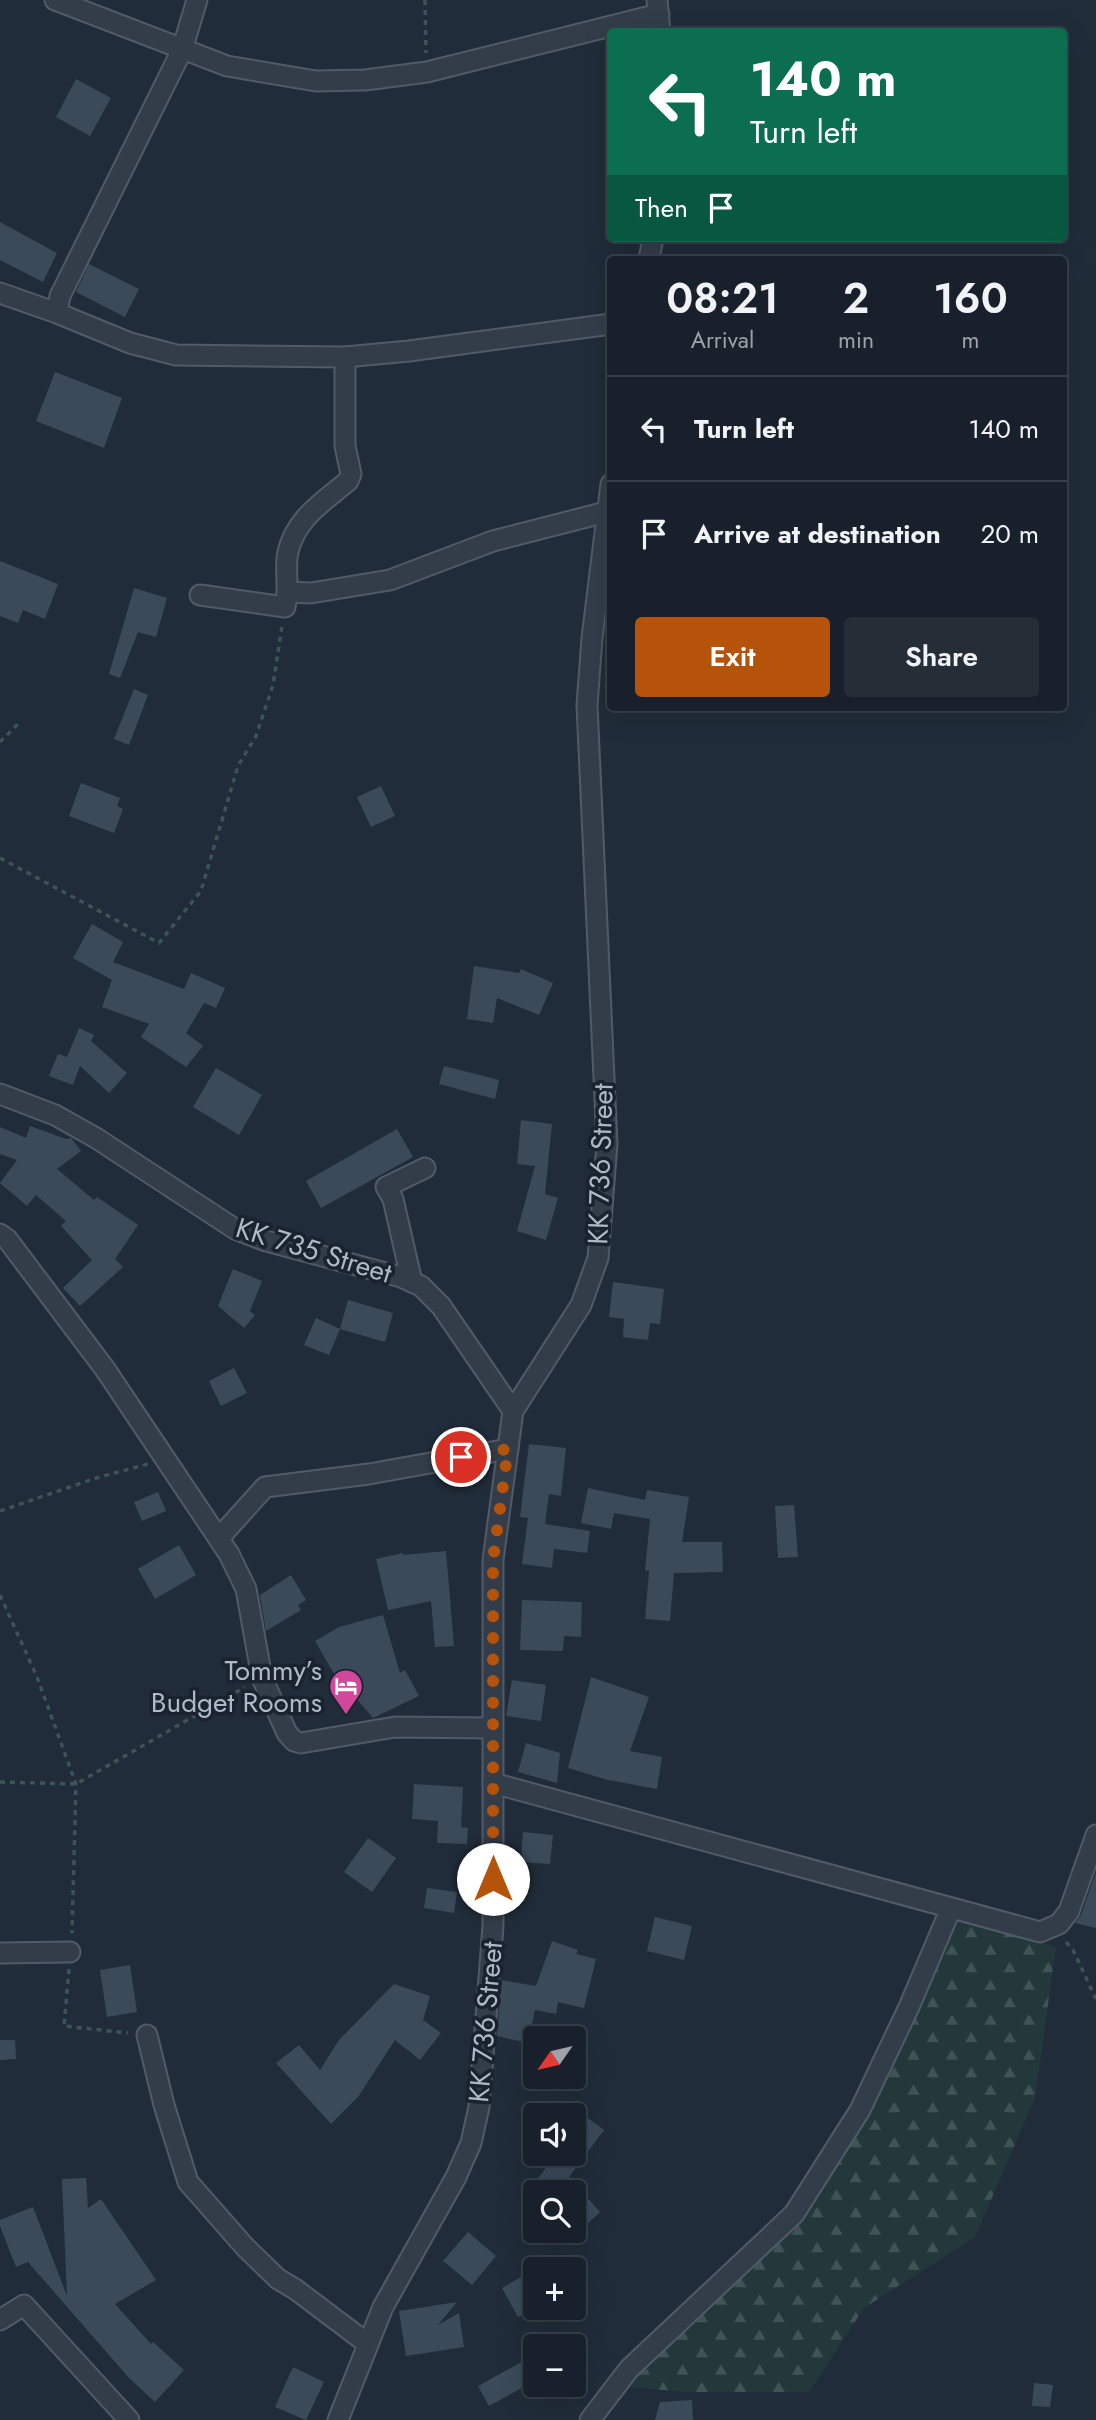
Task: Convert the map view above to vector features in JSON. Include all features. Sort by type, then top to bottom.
[{"type":"street","points":[[55,0],[227,66],[317,81],[365,80],[427,72],[659,15]]},
{"type":"street","points":[[57,313],[60,296],[182,50],[198,0]]},
{"type":"street","points":[[0,293],[130,343],[176,355],[345,357],[607,325]]},
{"type":"street","points":[[287,599],[288,553],[300,522],[348,481],[351,474],[345,446],[345,357]]},
{"type":"street","points":[[200,595],[287,599],[390,580],[493,541],[607,512]]},
{"type":"street","name":"KK 736 Street","points":[[338,2420],[383,2307],[456,2176],[471,2143],[479,2107],[493,1926],[493,1560],[513,1411],[581,1305],[598,1258],[607,1144],[587,705],[607,512]]},
{"type":"street","name":"KK 735 Street","points":[[0,1094],[55,1115],[96,1138],[235,1229],[266,1241],[367,1267],[421,1286],[441,1307],[513,1411]]},
{"type":"street","points":[[412,1282],[393,1199],[386,1187],[425,1168]]},
{"type":"street","points":[[0,1234],[7,1239],[105,1369],[229,1554],[246,1589],[262,1678],[294,1741],[301,1743],[394,1727],[492,1728]]},
{"type":"street","points":[[219,1538],[264,1487],[369,1474],[508,1449]]},
{"type":"street","points":[[493,1783],[1040,1932],[1059,1924],[1069,1911],[1092,1857],[1096,1835]]},
{"type":"street","points":[[590,2420],[629,2369],[794,2214],[860,2110],[909,2007],[951,1908]]},
{"type":"street","points":[[0,1953],[70,1952]]},
{"type":"street","points":[[147,2035],[182,2168],[192,2188],[278,2279],[369,2344]]},
{"type":"street","points":[[0,2320],[24,2305],[129,2420]]},
{"type":"path","points":[[425,0],[427,72]]},
{"type":"path","points":[[0,858],[159,943],[201,891],[238,765],[256,736],[273,685],[287,599]]},
{"type":"path","points":[[0,742],[18,724]]},
{"type":"path","points":[[0,1511],[93,1479],[166,1460]]},
{"type":"path","points":[[0,1595],[37,1677],[76,1784],[70,1952],[64,2026],[147,2035]]},
{"type":"path","points":[[0,1782],[76,1784],[262,1678]]},
{"type":"path","points":[[1044,1930],[1051,1936],[1064,1940],[1073,1950],[1096,1998]]},
{"type":"green space","points":[[958,1916],[1056,1947],[1035,2098],[975,2237],[864,2308],[809,2392],[686,2392],[628,2387],[652,2356],[750,2255],[801,2223],[845,2155],[906,2035]]},
{"type":"building","points":[[76,79],[111,98],[90,136],[56,117]]},
{"type":"building","points":[[0,222],[57,253],[43,282],[0,260]]},
{"type":"building","points":[[89,264],[139,289],[125,317],[76,292]]},
{"type":"building","points":[[55,372],[122,398],[104,448],[36,421]]},
{"type":"building","points":[[0,561],[58,584],[45,619],[23,610],[18,623],[0,616]]},
{"type":"building","points":[[134,588],[167,598],[156,637],[138,632],[120,678],[109,674]]},
{"type":"building","points":[[134,689],[148,695],[129,745],[114,739]]},
{"type":"building","points":[[81,783],[120,798],[117,806],[123,809],[114,833],[69,816]]},
{"type":"building","points":[[381,786],[395,816],[371,827],[357,797]]},
{"type":"building","points":[[92,924],[123,942],[113,962],[184,989],[191,973],[225,988],[216,1008],[204,1003],[186,1033],[203,1046],[186,1067],[141,1037],[149,1024],[102,1007],[112,980],[73,958]]},
{"type":"building","points":[[474,966],[519,973],[521,969],[553,983],[539,1015],[497,998],[493,1023],[467,1019]]},
{"type":"building","points":[[79,1028],[94,1035],[91,1041],[127,1073],[109,1093],[80,1066],[73,1085],[49,1076],[58,1054],[67,1057]]},
{"type":"building","points":[[444,1066],[499,1080],[495,1099],[439,1084]]},
{"type":"building","points":[[216,1068],[262,1095],[239,1135],[193,1107]]},
{"type":"building","points":[[521,1120],[552,1124],[545,1194],[558,1198],[546,1240],[517,1231],[535,1166],[517,1164]]},
{"type":"building","points":[[30,1126],[66,1139],[71,1138],[81,1151],[57,1169],[94,1200],[97,1197],[138,1225],[115,1259],[123,1267],[80,1306],[63,1288],[92,1260],[61,1226],[66,1221],[36,1195],[27,1206],[0,1183],[17,1160],[0,1154],[0,1127],[26,1138]]},
{"type":"building","points":[[397,1129],[413,1157],[321,1208],[306,1181]]},
{"type":"building","points":[[233,1269],[262,1281],[250,1311],[255,1315],[244,1328],[218,1306]]},
{"type":"building","points":[[613,1282],[664,1289],[660,1324],[650,1323],[648,1340],[623,1337],[624,1319],[609,1317]]},
{"type":"building","points":[[348,1300],[393,1313],[385,1342],[340,1329]]},
{"type":"building","points":[[316,1318],[340,1329],[329,1355],[304,1345]]},
{"type":"building","points":[[234,1368],[247,1393],[221,1406],[209,1381]]},
{"type":"building","points":[[529,1444],[566,1448],[561,1496],[549,1494],[545,1524],[590,1531],[587,1553],[554,1549],[552,1568],[522,1564],[528,1518],[520,1517]]},
{"type":"building","points":[[588,1488],[645,1500],[647,1490],[689,1497],[682,1542],[722,1542],[723,1572],[674,1573],[670,1621],[645,1619],[649,1571],[645,1570],[650,1519],[614,1513],[611,1529],[581,1523]]},
{"type":"building","points":[[158,1492],[166,1511],[142,1521],[134,1502]]},
{"type":"building","points":[[794,1505],[798,1557],[778,1558],[775,1506]]},
{"type":"building","points":[[179,1545],[196,1575],[155,1599],[138,1569]]},
{"type":"building","points":[[446,1551],[454,1646],[435,1647],[431,1601],[388,1610],[376,1559],[403,1553]]},
{"type":"building","points":[[291,1575],[306,1600],[298,1605],[301,1610],[266,1631],[260,1595]]},
{"type":"building","points":[[522,1600],[582,1602],[581,1637],[564,1636],[563,1651],[520,1650]]},
{"type":"building","points":[[383,1615],[400,1673],[405,1670],[419,1696],[373,1718],[344,1684],[341,1686],[315,1641],[339,1627]]},
{"type":"building","points":[[591,1677],[649,1697],[630,1751],[662,1757],[657,1789],[608,1780],[568,1768]]},
{"type":"building","points":[[512,1680],[546,1685],[541,1721],[506,1716]]},
{"type":"building","points":[[526,1743],[560,1753],[557,1783],[518,1772]]},
{"type":"building","points":[[414,1784],[463,1787],[461,1827],[468,1828],[467,1844],[437,1843],[438,1821],[412,1819]]},
{"type":"building","points":[[523,1832],[553,1835],[550,1864],[521,1862]]},
{"type":"building","points":[[368,1838],[396,1858],[372,1892],[344,1872]]},
{"type":"building","points":[[1096,1872],[1096,1928],[1075,1923],[1081,1915]]},
{"type":"building","points":[[427,1888],[457,1892],[454,1913],[424,1908]]},
{"type":"building","points":[[655,1917],[692,1926],[684,1960],[647,1951]]},
{"type":"building","points":[[552,1941],[578,1950],[576,1954],[596,1959],[584,2008],[558,2002],[556,2014],[535,2010],[532,2026],[523,2026],[523,2042],[497,2036],[501,1980],[536,1986]]},
{"type":"building","points":[[130,1965],[137,2012],[107,2017],[100,1970]]},
{"type":"building","points":[[394,1984],[430,1996],[423,2020],[441,2033],[420,2060],[395,2040],[358,2097],[331,2124],[276,2063],[299,2045],[320,2070],[339,2040]]},
{"type":"building","points":[[0,2040],[15,2040],[16,2059],[0,2060]]},
{"type":"building","points":[[586,2117],[604,2130],[586,2154]]},
{"type":"building","points":[[547,2166],[577,2166],[569,2177],[572,2180],[537,2180]]},
{"type":"building","points":[[86,2178],[88,2208],[101,2199],[156,2280],[115,2304],[151,2344],[153,2342],[184,2370],[155,2402],[129,2378],[28,2262],[16,2267],[0,2226],[0,2220],[33,2207],[67,2296],[62,2179]]},
{"type":"building","points":[[586,2196],[600,2212],[586,2225]]},
{"type":"building","points":[[468,2232],[496,2256],[472,2285],[443,2261]]},
{"type":"building","points":[[523,2276],[523,2314],[518,2317],[502,2288]]},
{"type":"building","points":[[457,2302],[438,2325],[459,2313],[464,2347],[406,2356],[399,2311]]},
{"type":"building","points":[[523,2361],[523,2387],[489,2406],[478,2386]]},
{"type":"building","points":[[293,2367],[324,2382],[306,2420],[275,2407]]},
{"type":"building","points":[[1034,2383],[1053,2385],[1050,2407],[1032,2406]]},
{"type":"building","points":[[692,2400],[693,2420],[655,2420],[660,2402]]},
{"type":"place","name":"Tommy’s Budget Rooms","points":[[346,1716]]},
{"type":"route","points":[[461,1457],[508,1449],[493,1560],[493,1879]]}]
